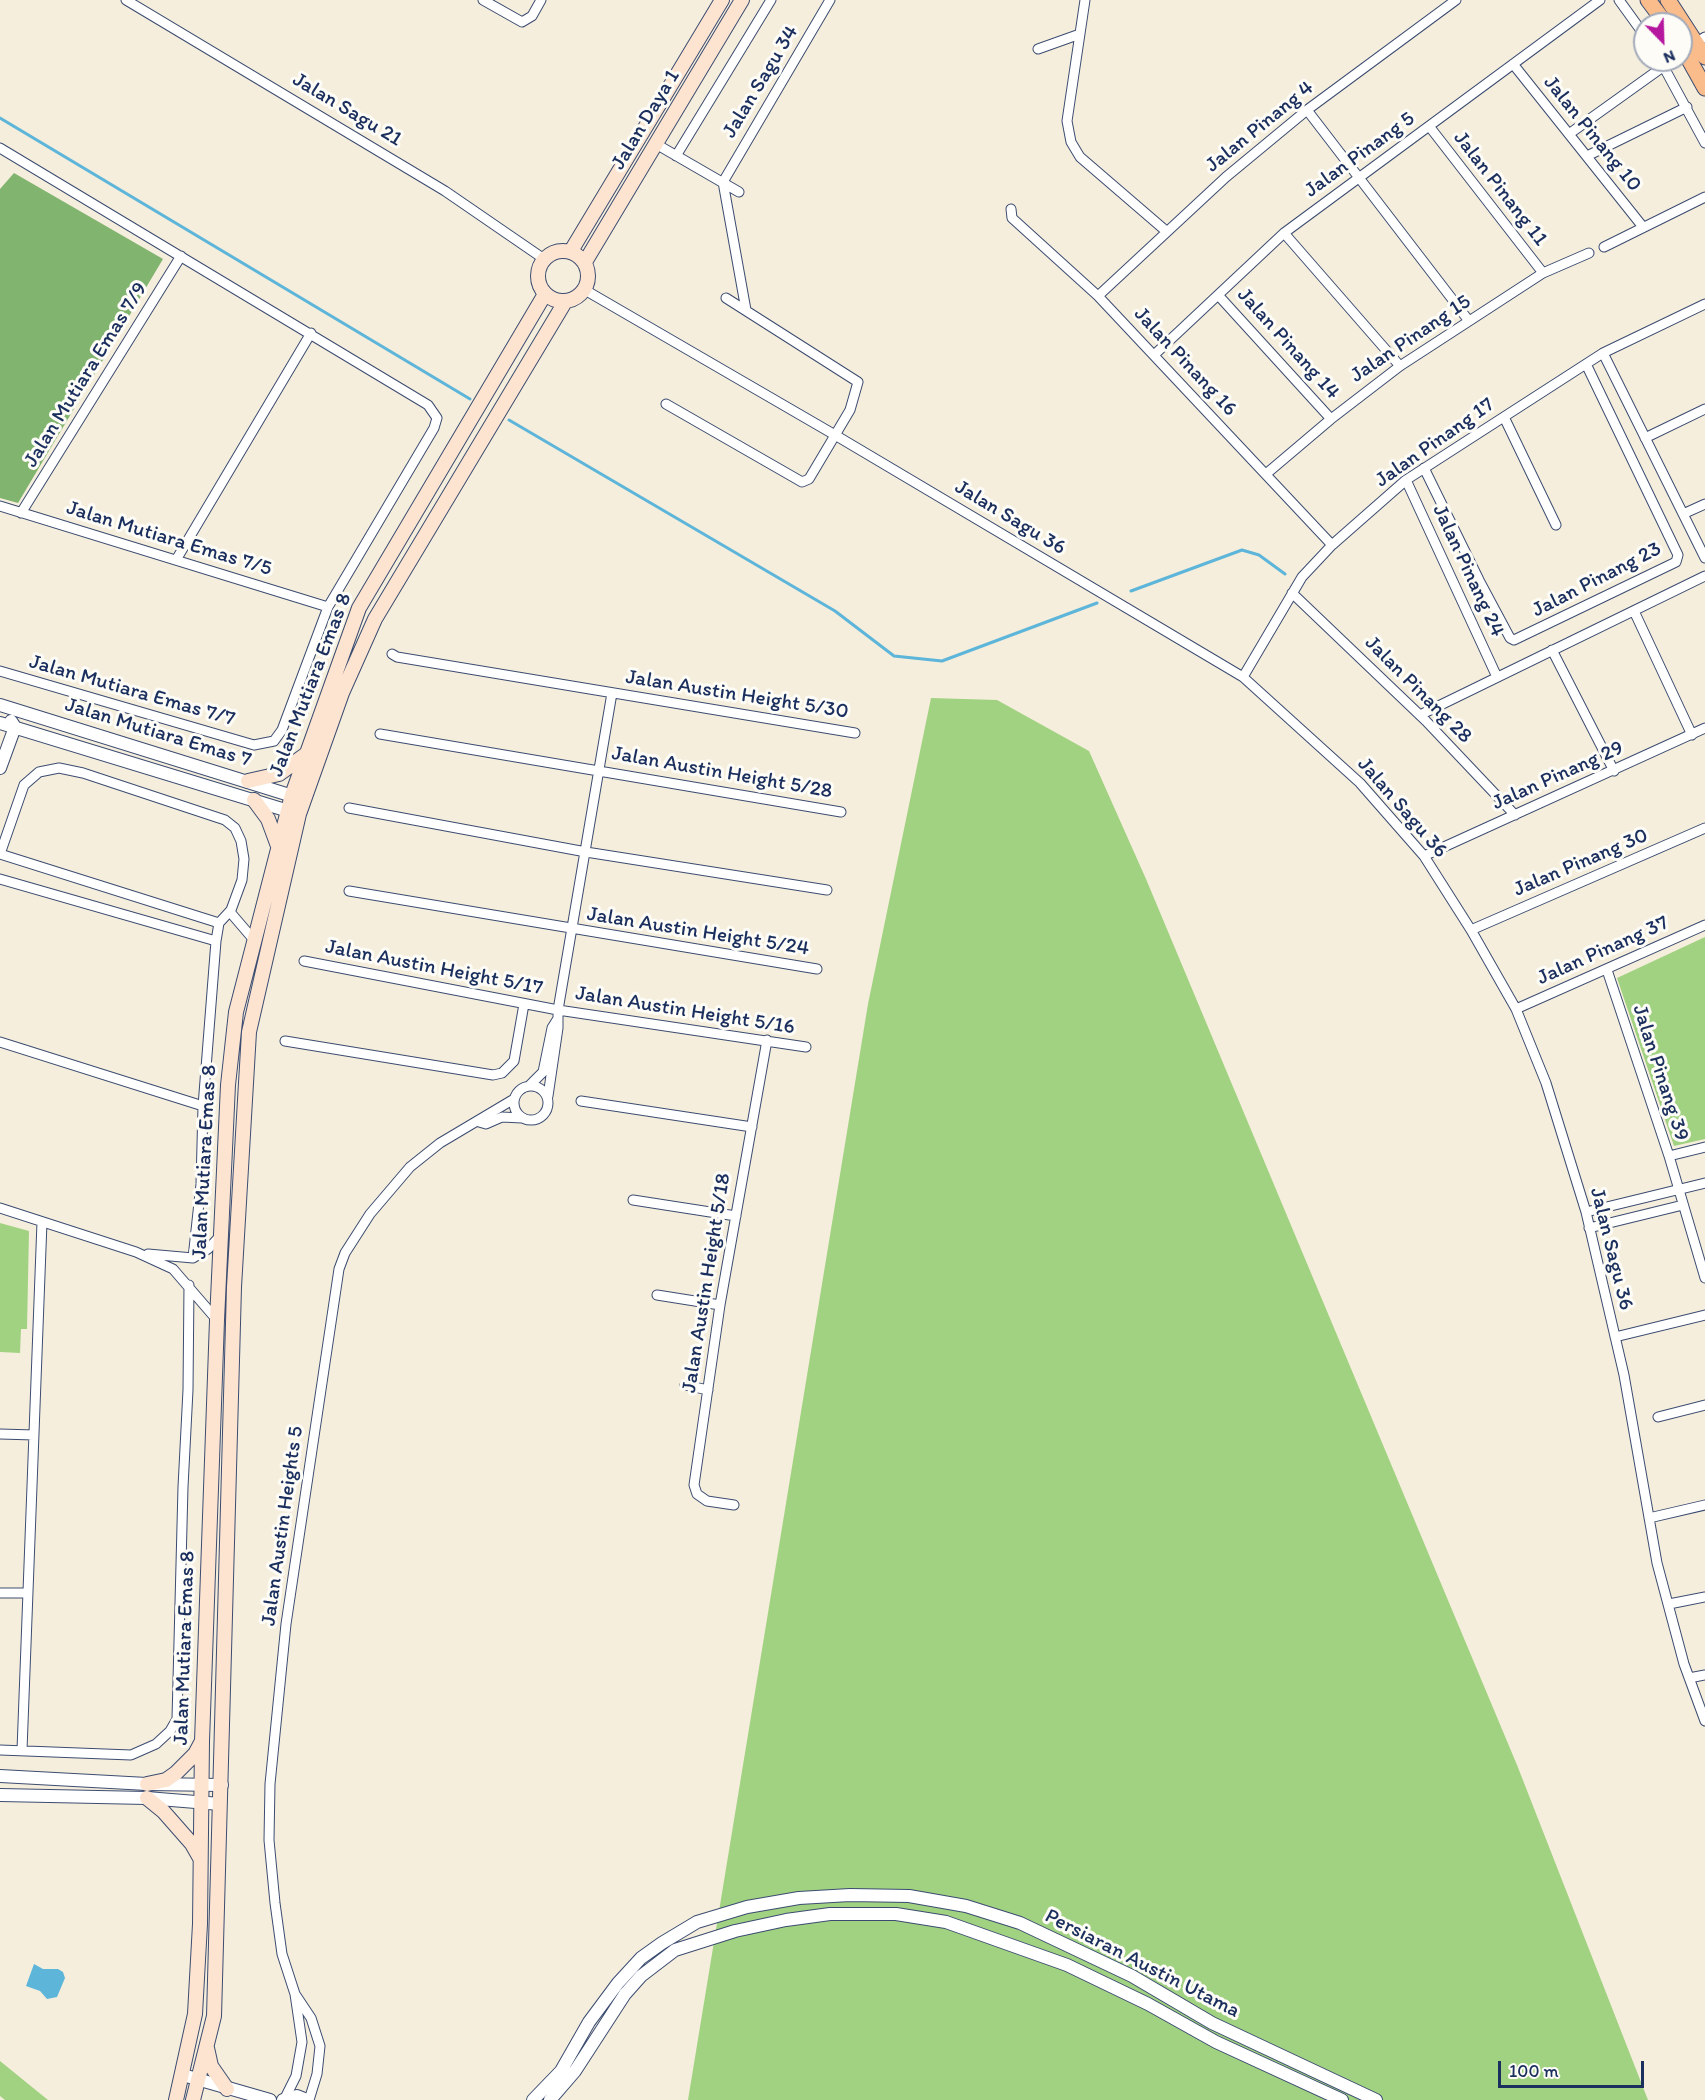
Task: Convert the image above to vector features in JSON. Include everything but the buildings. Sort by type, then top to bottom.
[{"type":"main road","name":"Jalan Daya 1","points":[[571,252],[722,0]]},
{"type":"main road","name":"Jalan Daya 1","points":[[585,262],[742,0]]},
{"type":"main road","points":[[1668,0],[1701,39],[1705,57]]},
{"type":"main road","points":[[1693,66],[1705,88]]},
{"type":"main road","points":[[556,251],[571,252],[585,262],[589,276],[585,290],[580,296],[565,302],[545,294],[538,281],[538,273],[544,259],[556,251]]},
{"type":"main road","name":"Jalan Mutiara Emas 8","points":[[184,2099],[198,2080],[214,2016],[234,1287],[249,1032],[305,755],[359,608],[545,294]]},
{"type":"main road","name":"Jalan Mutiara Emas 8","points":[[298,798],[375,619],[565,302]]},
{"type":"main road","points":[[248,781],[279,774],[305,755]]},
{"type":"main road","points":[[254,800],[268,819],[279,846]]},
{"type":"main road","name":"Jalan Mutiara Emas 8","points":[[184,2099],[183,2076],[195,2014],[217,1320],[231,1054],[236,1012],[254,940],[279,846],[294,812]]},
{"type":"main road","points":[[201,1859],[192,1844],[147,1791],[176,1773],[195,1754],[202,1741]]},
{"type":"main road","points":[[206,2046],[211,2066],[227,2089]]},
{"type":"street","name":"Jalan Sagu 21","points":[[126,0],[445,191],[544,259]]},
{"type":"street","points":[[483,0],[522,22],[532,16],[541,0]]},
{"type":"street","points":[[676,156],[771,0]]},
{"type":"street","name":"Jalan Sagu 34","points":[[723,182],[830,0]]},
{"type":"street","points":[[1085,0],[1067,121],[1074,150],[1166,231]]},
{"type":"street","name":"Jalan Pinang 4","points":[[1098,296],[1226,177],[1307,110],[1456,0]]},
{"type":"street","name":"Jalan Pinang 5","points":[[1154,356],[1284,233],[1600,0]]},
{"type":"street","points":[[1619,0],[1633,19]]},
{"type":"street","points":[[1038,49],[1080,34]]},
{"type":"street","name":"Jalan Pinang 10","points":[[1513,64],[1643,227]]},
{"type":"street","points":[[1569,135],[1650,72]]},
{"type":"street","points":[[1667,72],[1705,143]]},
{"type":"street","points":[[1587,156],[1687,107]]},
{"type":"street","points":[[1307,110],[1469,321]]},
{"type":"street","name":"Jalan Pinang 11","points":[[1429,126],[1543,273]]},
{"type":"street","points":[[656,144],[739,192]]},
{"type":"street","points":[[0,160],[3,150],[311,333],[432,408],[437,418],[431,434],[328,607]]},
{"type":"street","points":[[723,182],[746,310]]},
{"type":"street","points":[[1604,247],[1705,197]]},
{"type":"street","name":"Jalan Pinang 16","points":[[1011,209],[1012,218],[1098,296],[1332,544]]},
{"type":"street","points":[[1284,233],[1400,366]]},
{"type":"street","name":"Jalan Pinang 15","points":[[1266,474],[1331,418],[1400,366],[1543,273],[1589,253]]},
{"type":"street","name":"Jalan Mutiara Emas 7/9","points":[[21,513],[181,256]]},
{"type":"street","name":"Jalan Sagu 36","points":[[585,290],[1243,677],[1360,783],[1424,856],[1471,930],[1516,1009],[1546,1083],[1586,1212],[1634,1423],[1649,1518],[1669,1604],[1689,1678],[1705,1721]]},
{"type":"street","name":"Jalan Pinang 14","points":[[1218,294],[1331,418]]},
{"type":"street","points":[[666,404],[802,482],[809,479],[850,410],[858,382],[726,298]]},
{"type":"street","name":"Jalan Pinang 17","points":[[1243,677],[1302,577],[1332,544],[1406,480],[1603,353],[1705,304]]},
{"type":"street","points":[[176,560],[311,333]]},
{"type":"street","points":[[1603,353],[1705,558]]},
{"type":"street","name":"Jalan Pinang 23","points":[[1424,468],[1479,580],[1510,638],[1514,640],[1676,562],[1678,555],[1586,364]]},
{"type":"street","points":[[1645,438],[1705,409]]},
{"type":"street","points":[[1504,417],[1556,525]]},
{"type":"street","name":"Jalan Pinang 24","points":[[1406,480],[1497,677]]},
{"type":"street","points":[[1683,514],[1705,504]]},
{"type":"street","name":"Jalan Mutiara Emas 7/5","points":[[0,506],[328,607]]},
{"type":"street","points":[[1420,715],[1705,576]]},
{"type":"street","name":"Jalan Pinang 28","points":[[1292,593],[1420,715],[1515,815]]},
{"type":"street","name":"Jalan Mutiara Emas 7/7","points":[[0,671],[254,745],[268,744],[282,730],[328,607]]},
{"type":"street","points":[[1634,611],[1692,735]]},
{"type":"street","points":[[1552,650],[1614,771]]},
{"type":"street","name":"Jalan Austin Height 5/30","points":[[392,654],[397,657],[855,733]]},
{"type":"street","points":[[479,1122],[486,1124],[502,1117],[533,1120],[543,1116],[549,1107],[548,1096],[558,1028],[558,1010],[574,930],[597,769],[612,693]]},
{"type":"street","points":[[0,706],[5,724],[0,768]]},
{"type":"street","name":"Jalan Mutiara Emas 7","points":[[0,706],[298,798]]},
{"type":"street","points":[[5,724],[33,715]]},
{"type":"street","name":"Jalan Mutiara Emas 7","points":[[5,724],[294,812]]},
{"type":"street","name":"Jalan Pinang 29","points":[[1424,856],[1705,728]]},
{"type":"street","name":"Jalan Austin Height 5/28","points":[[380,734],[841,812]]},
{"type":"street","points":[[193,1258],[201,1184],[202,1106],[216,941],[219,923],[230,912],[242,880],[244,859],[241,841],[234,828],[225,820],[83,773],[59,768],[39,772],[24,785],[0,854],[219,923]]},
{"type":"street","points":[[348,808],[586,852],[827,890]]},
{"type":"street","name":"Jalan Pinang 30","points":[[1471,930],[1705,828]]},
{"type":"street","points":[[0,879],[216,941]]},
{"type":"street","name":"Jalan Austin Height 5/24","points":[[349,891],[816,969]]},
{"type":"street","points":[[230,912],[254,940]]},
{"type":"street","name":"Jalan Pinang 37","points":[[1516,1009],[1705,925]]},
{"type":"street","name":"Jalan Austin Height 5/17","points":[[304,961],[558,1010]]},
{"type":"street","name":"Jalan Pinang 39","points":[[1607,970],[1669,1156],[1705,1278]]},
{"type":"street","points":[[285,1041],[493,1076],[502,1073],[513,1061],[524,1004]]},
{"type":"street","name":"Jalan Austin Height 5/16","points":[[558,1010],[806,1047]]},
{"type":"street","points":[[522,1118],[515,1109],[514,1099],[520,1089],[530,1085],[543,1072],[552,1028],[557,1020]]},
{"type":"street","name":"Jalan Austin Height 5/18","points":[[734,1505],[707,1501],[697,1494],[694,1485],[720,1305],[767,1040]]},
{"type":"street","points":[[0,1042],[202,1106]]},
{"type":"street","points":[[530,1085],[541,1088],[548,1096]]},
{"type":"street","name":"Jalan Austin Heights 5","points":[[284,2099],[296,2076],[301,2053],[301,2031],[294,1994],[282,1954],[275,1903],[269,1840],[270,1784],[286,1624],[336,1285],[345,1253],[370,1214],[389,1190],[424,1155],[514,1099]]},
{"type":"street","points":[[581,1101],[752,1128]]},
{"type":"street","points":[[1669,1156],[1705,1147]]},
{"type":"street","points":[[1586,1212],[1705,1183]]},
{"type":"street","points":[[633,1200],[736,1216]]},
{"type":"street","points":[[1589,1228],[1683,1205]]},
{"type":"street","points":[[0,1208],[136,1252],[173,1269],[217,1320]]},
{"type":"street","points":[[22,1750],[42,1222]]},
{"type":"street","points":[[136,1252],[193,1258],[208,1250],[222,1234]]},
{"type":"street","points":[[0,1750],[131,1755],[149,1749],[164,1738],[174,1725],[178,1711],[189,1286]]},
{"type":"street","points":[[657,1294],[720,1305]]},
{"type":"street","points":[[1615,1337],[1705,1315]]},
{"type":"street","points":[[685,1385],[708,1390]]},
{"type":"street","points":[[1658,1417],[1705,1405]]},
{"type":"street","points":[[0,1434],[34,1435]]},
{"type":"street","points":[[1649,1518],[1705,1504]]},
{"type":"street","points":[[0,1593],[28,1593]]},
{"type":"street","points":[[1669,1604],[1705,1597]]},
{"type":"street","points":[[1689,1678],[1705,1675]]},
{"type":"street","points":[[0,1776],[147,1791],[220,1804]]},
{"type":"street","points":[[0,1795],[147,1791],[202,1783],[222,1785]]},
{"type":"street","name":"Persiaran Austin Utama","points":[[533,2100],[561,2072],[590,2022],[618,1983],[641,1958],[662,1943],[697,1922],[747,1906],[800,1898],[850,1895],[909,1896],[966,1906],[1020,1923],[1132,1976],[1223,2028],[1376,2100]]},
{"type":"street","name":"Persiaran Austin Utama","points":[[550,2100],[575,2071],[625,1994],[641,1976],[675,1950],[735,1931],[786,1920],[830,1914],[896,1914],[946,1922],[1067,1965],[1148,2004],[1216,2042],[1342,2100]]},
{"type":"street","name":"Jalan Austin Heights 5","points":[[294,1994],[311,2018],[320,2046],[317,2074],[308,2100]]},
{"type":"street","points":[[183,2076],[270,2100]]},
{"type":"street","points":[[284,2099],[297,2096],[308,2100]]},
{"type":"green space","points":[[14,173],[163,259],[18,503],[0,498],[0,189]]},
{"type":"green space","points":[[931,698],[997,700],[1089,751],[1146,879],[1517,1765],[1648,2100],[688,2100],[868,1004]]},
{"type":"green space","points":[[1705,937],[1705,1139],[1674,1146],[1617,978]]},
{"type":"green space","points":[[0,1223],[29,1231],[27,1329],[21,1329],[20,1353],[0,1352]]},
{"type":"green space","points":[[0,2061],[48,2100],[5,2100],[0,2096]]},
{"type":"water","points":[[34,1964],[43,1969],[58,1969],[63,1972],[65,1978],[57,1997],[47,1999],[40,1991],[26,1986]]},
{"type":"waterway","points":[[0,118],[470,399]]},
{"type":"waterway","points":[[509,420],[835,611],[894,656],[942,661],[1097,603]]},
{"type":"waterway","points":[[1131,591],[1242,550],[1259,555],[1285,574]]}]
